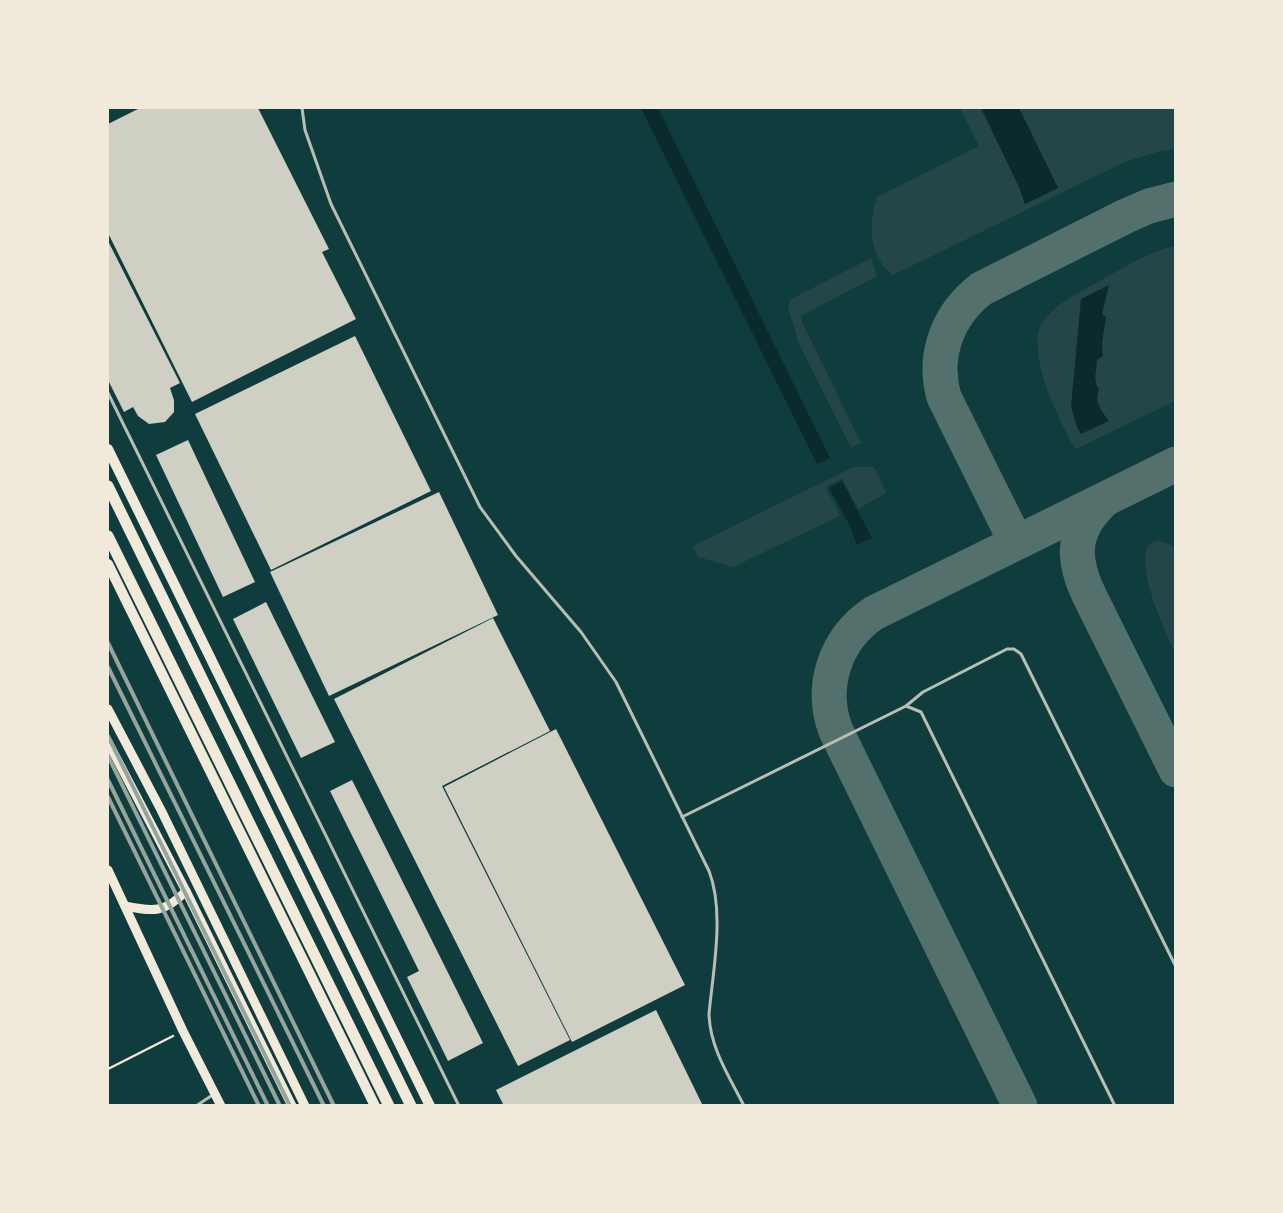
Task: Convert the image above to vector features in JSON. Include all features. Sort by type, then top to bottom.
[{"type":"highway","points":[[108,448],[430,1106]]},
{"type":"highway","points":[[108,486],[411,1106]]},
{"type":"highway","points":[[108,536],[389,1106]]},
{"type":"highway","points":[[108,564],[375,1106]]},
{"type":"main road","points":[[108,708],[165,819],[305,1106]]},
{"type":"main road","points":[[108,742],[186,891],[292,1106]]},
{"type":"main road","points":[[108,870],[221,1106]]},
{"type":"main road","points":[[125,906],[145,910],[159,910],[175,902],[186,891]]},
{"type":"lane","points":[[302,108],[305,130],[331,204],[480,507],[512,550],[581,632],[611,674],[709,871],[716,893],[718,919],[709,1014],[710,1028],[715,1048],[744,1106]]},
{"type":"lane","points":[[108,393],[459,1106]]},
{"type":"lane","points":[[682,817],[906,706],[923,692],[1012,648],[1018,650],[1176,967]]},
{"type":"lane","points":[[906,706],[922,712],[1115,1106]]},
{"type":"lane","points":[[197,1105],[215,1094]]},
{"type":"path","points":[[108,1069],[168,1039]]},
{"type":"shaded area","points":[[641,108],[658,108],[830,458],[817,464]]},
{"type":"shaded area","points":[[960,108],[981,108],[1020,189],[1025,204],[1058,188],[1019,108],[1175,108],[1175,149],[1127,161],[893,275],[885,268],[875,250],[872,218],[877,197],[979,146]]},
{"type":"shaded area","points":[[981,108],[1019,108],[1058,188],[1025,204],[1020,189]]},
{"type":"shaded area","points":[[1175,246],[1175,401],[1076,449],[1055,408],[1042,374],[1037,341],[1040,327],[1051,312],[1075,295],[1146,256]]},
{"type":"shaded area","points":[[871,258],[877,276],[801,316],[802,322],[861,443],[851,448],[799,344],[788,307],[791,299]]},
{"type":"shaded area","points":[[1109,285],[1102,314],[1106,317],[1102,343],[1103,356],[1097,360],[1095,379],[1099,389],[1098,403],[1109,421],[1081,434],[1071,407],[1081,299]]},
{"type":"shaded area","points":[[853,467],[873,467],[886,493],[858,509],[842,479],[826,487],[840,516],[733,567],[698,557],[693,546]]},
{"type":"shaded area","points":[[842,481],[872,538],[857,545],[849,524],[829,488]]},
{"type":"shaded area","points":[[1157,540],[1175,548],[1175,653],[1154,603],[1146,574],[1146,550],[1149,545]]},
{"type":"building","points":[[140,108],[258,108],[329,249],[322,252],[356,319],[192,402],[108,233],[108,124]]},
{"type":"building","points":[[108,241],[180,383],[170,388],[174,400],[174,412],[165,422],[149,424],[138,416],[133,407],[124,412],[108,380]]},
{"type":"building","points":[[355,336],[431,491],[271,570],[195,414]]},
{"type":"building","points":[[188,440],[255,582],[223,597],[156,455]]},
{"type":"building","points":[[439,492],[498,615],[329,696],[270,572]]},
{"type":"building","points":[[266,602],[335,742],[301,758],[233,619]]},
{"type":"building","points":[[493,618],[550,731],[442,786],[570,1040],[518,1066],[334,699]]},
{"type":"building","points":[[556,729],[685,985],[572,1042],[444,787]]},
{"type":"building","points":[[352,780],[483,1043],[448,1061],[407,977],[419,971],[330,791]]},
{"type":"building","points":[[656,1010],[703,1106],[504,1106],[496,1090]]},
{"type":"taxiway","points":[[1016,542],[944,397],[940,366],[942,351],[952,324],[969,299],[981,289],[1126,216],[1149,206],[1176,199]]},
{"type":"taxiway","points":[[1020,1106],[836,731],[829,698],[830,681],[840,650],[849,636],[874,613],[1176,464]]},
{"type":"taxiway","points":[[1104,500],[1093,511],[1080,533],[1077,556],[1079,568],[1089,595],[1176,770]]},
{"type":"railway","points":[[108,643],[334,1106]]},
{"type":"railway","points":[[108,667],[324,1106]]},
{"type":"railway","points":[[108,736],[290,1106]]},
{"type":"railway","points":[[108,756],[280,1106]]},
{"type":"railway","points":[[108,780],[268,1106]]},
{"type":"railway","points":[[108,797],[259,1106]]}]
